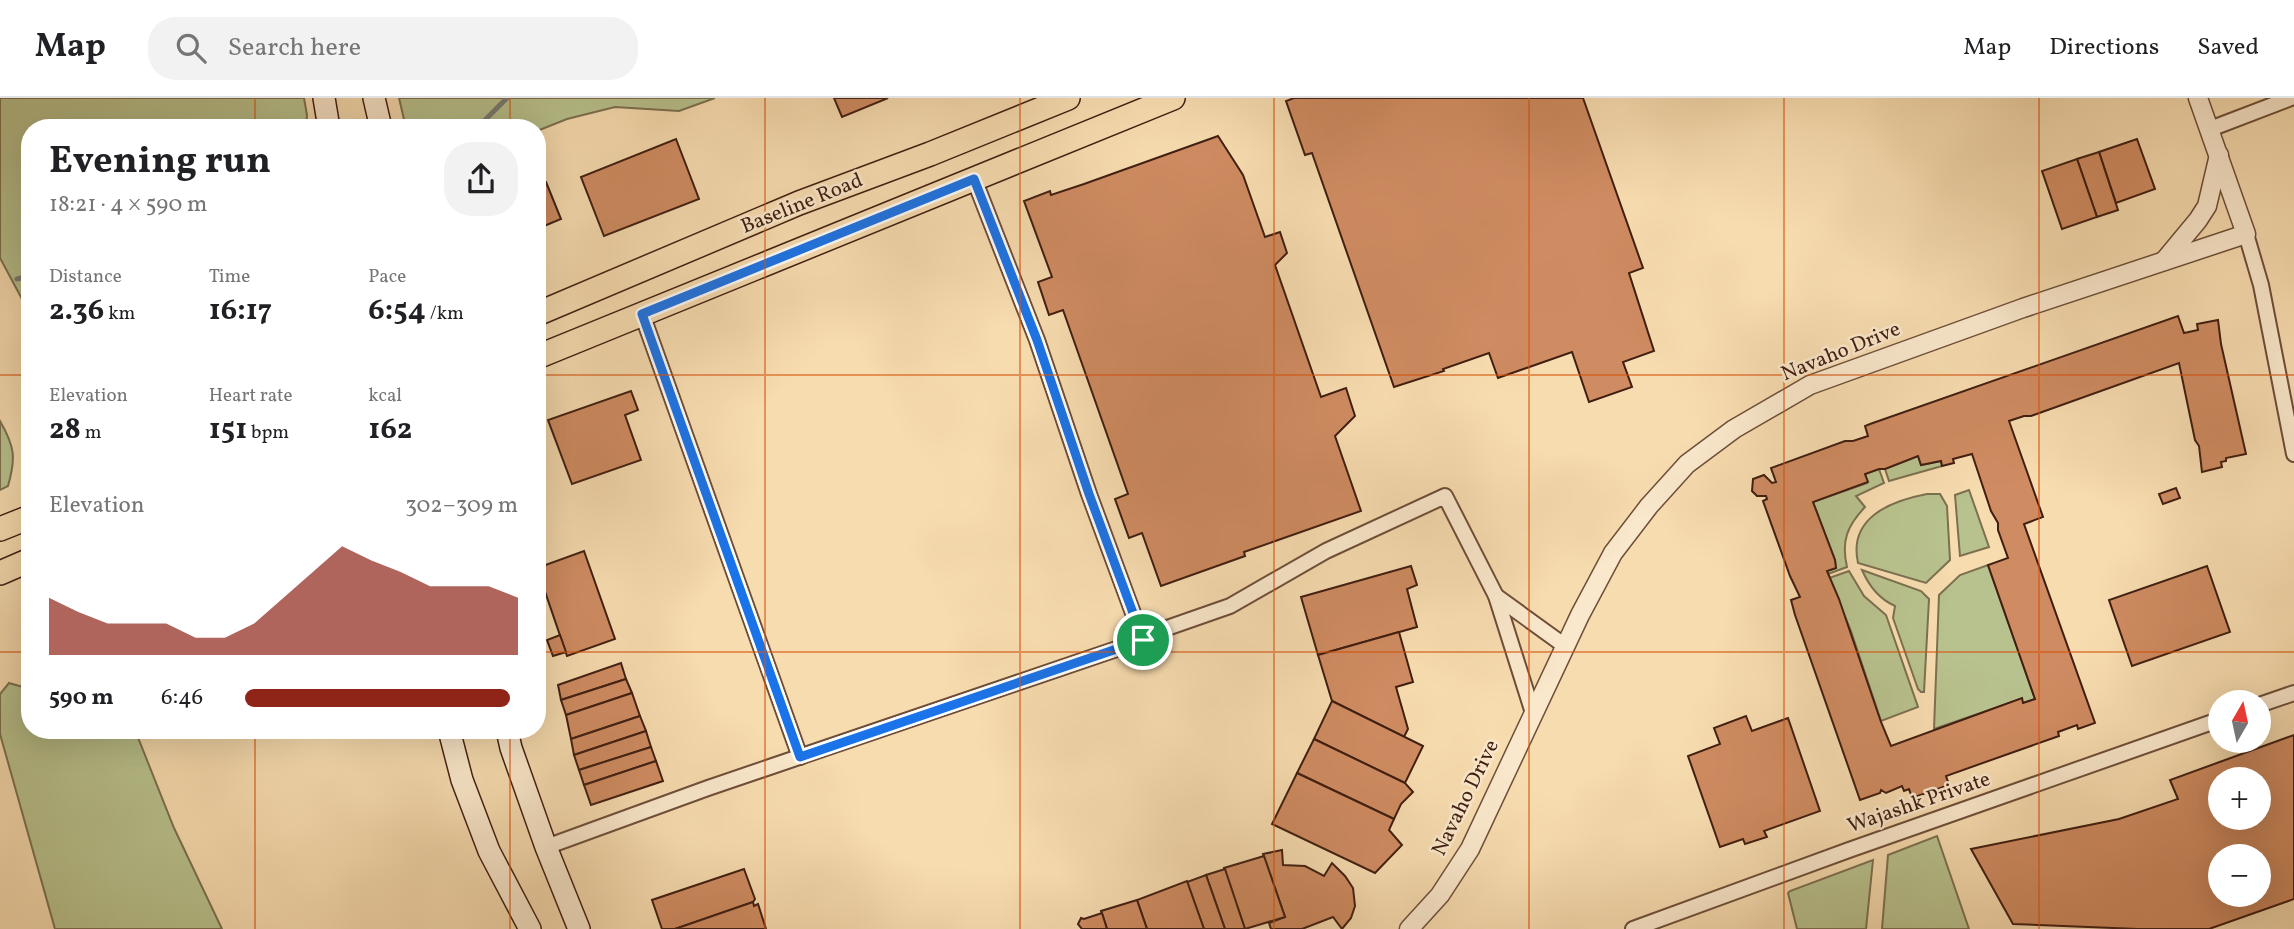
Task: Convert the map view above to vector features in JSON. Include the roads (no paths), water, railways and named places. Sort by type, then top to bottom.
[{"type":"main road","points":[[324,98],[328,119]]},
{"type":"main road","points":[[374,98],[380,119]]},
{"type":"main road","name":"Baseline Road","points":[[546,310],[799,203],[1068,98]]},
{"type":"main road","name":"Baseline Road","points":[[546,354],[1173,98]]},
{"type":"main road","points":[[963,141],[974,179]]},
{"type":"main road","points":[[0,573],[21,564]]},
{"type":"main road","points":[[451,739],[462,780],[489,851],[530,929]]},
{"type":"main road","points":[[509,739],[546,847],[579,929]]},
{"type":"street","points":[[2198,98],[2261,285],[2294,454]]},
{"type":"street","points":[[2210,130],[2291,98]]},
{"type":"street","points":[[2164,261],[2207,206],[2219,155]]},
{"type":"street","points":[[974,179],[1037,340],[1089,494],[1143,640]]},
{"type":"street","name":"Navaho Drive","points":[[1409,929],[1440,895],[1470,849],[1565,646],[1614,553],[1649,506],[1687,464],[1734,429],[1810,385],[2023,308],[2246,234]]},
{"type":"street","points":[[642,314],[800,757]]},
{"type":"street","points":[[546,847],[1143,640],[1167,628],[1230,606],[1326,551],[1445,496],[1496,596],[1533,713]]},
{"type":"street","points":[[1496,596],[1565,646]]},
{"type":"street","points":[[2272,701],[2294,693]]},
{"type":"street","name":"Wajashk Private","points":[[1633,929],[2208,724]]},
{"type":"waterway","points":[[486,119],[507,98]]},
{"type":"waterway","points":[[17,279],[21,278]]}]
